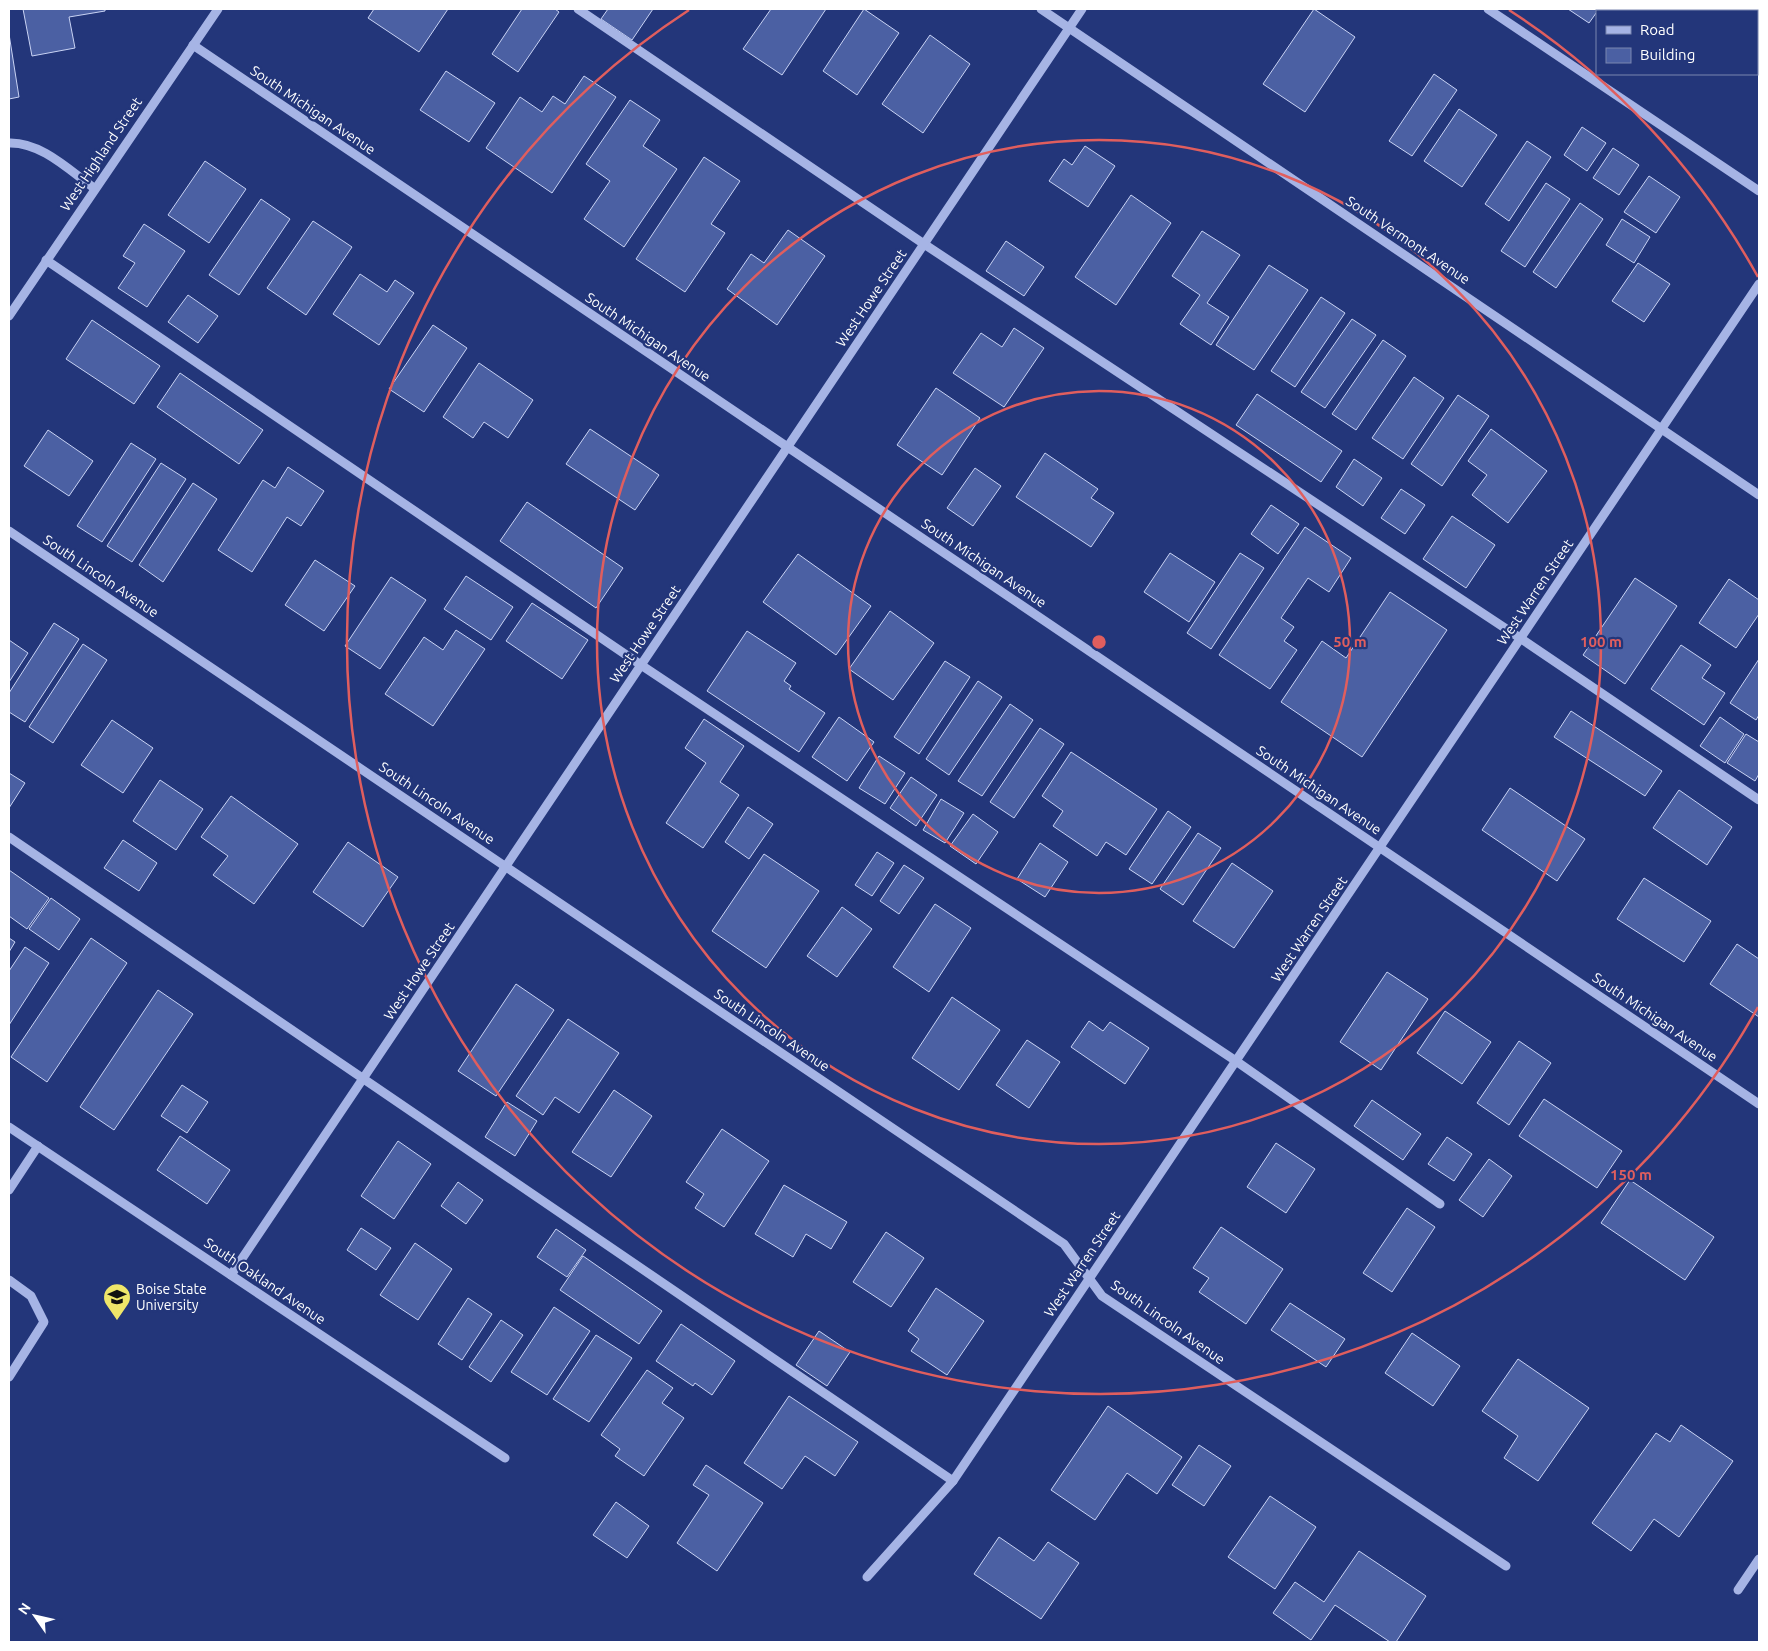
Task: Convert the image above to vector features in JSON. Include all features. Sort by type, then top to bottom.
[{"type":"street","name":"West Highland Street","points":[[9,316],[94,188],[218,9]]},
{"type":"street","points":[[578,9],[924,244],[1520,638],[1759,800]]},
{"type":"street","name":"South Vermont Avenue","points":[[1041,9],[1759,495]]},
{"type":"street","name":"West Howe Street","points":[[231,1275],[1082,9]]},
{"type":"street","points":[[1488,9],[1759,191]]},
{"type":"street","name":"South Michigan Avenue","points":[[193,45],[1759,1104]]},
{"type":"street","points":[[9,143],[17,143],[39,149],[94,188]]},
{"type":"street","points":[[46,260],[641,665],[1236,1061],[1440,1204]]},
{"type":"street","name":"West Warren Street","points":[[867,1577],[953,1481],[1759,284]]},
{"type":"street","name":"South Lincoln Avenue","points":[[9,531],[1064,1244],[1102,1296],[1506,1566]]},
{"type":"street","points":[[9,837],[362,1080],[953,1481]]},
{"type":"street","name":"South Oakland Avenue","points":[[9,1127],[505,1458]]},
{"type":"street","points":[[9,1190],[38,1146]]},
{"type":"street","points":[[9,1280],[31,1296],[44,1322],[9,1377]]},
{"type":"street","points":[[1738,1590],[1759,1559]]},
{"type":"building","points":[[23,9],[105,9],[105,11],[69,17],[75,48],[32,56]]},
{"type":"building","points":[[374,9],[448,9],[419,52],[368,18]]},
{"type":"building","points":[[522,9],[555,9],[559,12],[518,72],[492,54]]},
{"type":"building","points":[[608,9],[653,9],[632,40],[601,19]]},
{"type":"building","points":[[771,9],[826,9],[782,75],[743,49]]},
{"type":"building","points":[[864,9],[899,33],[857,95],[823,71]]},
{"type":"building","points":[[1314,9],[1355,37],[1305,112],[1263,84]]},
{"type":"building","points":[[1568,9],[1599,9],[1596,10],[1596,13],[1589,23]]},
{"type":"building","points":[[1759,9],[1758,52],[1758,10],[1723,10]]},
{"type":"building","points":[[9,34],[19,97],[9,99]]},
{"type":"building","points":[[930,35],[970,64],[923,133],[882,104]]},
{"type":"building","points":[[446,71],[495,103],[469,142],[420,110]]},
{"type":"building","points":[[1434,74],[1457,90],[1412,156],[1389,141]]},
{"type":"building","points":[[584,76],[616,97],[552,193],[486,148],[520,97],[542,112],[553,96],[565,104]]},
{"type":"building","points":[[630,100],[660,120],[643,146],[677,169],[624,247],[584,219],[610,181],[586,164]]},
{"type":"building","points":[[1459,109],[1497,135],[1462,187],[1424,161]]},
{"type":"building","points":[[1582,127],[1606,143],[1587,171],[1564,155]]},
{"type":"building","points":[[1527,141],[1551,157],[1509,221],[1485,204]]},
{"type":"building","points":[[1085,146],[1115,166],[1088,207],[1049,181],[1064,159],[1072,165]]},
{"type":"building","points":[[1613,148],[1639,165],[1619,195],[1593,178]]},
{"type":"building","points":[[704,157],[740,181],[711,224],[725,233],[685,292],[636,259]]},
{"type":"building","points":[[205,161],[246,189],[209,243],[168,215]]},
{"type":"building","points":[[1649,176],[1680,197],[1656,233],[1624,212]]},
{"type":"building","points":[[1546,183],[1570,199],[1525,267],[1501,251]]},
{"type":"building","points":[[1131,195],[1171,223],[1116,305],[1075,277]]},
{"type":"building","points":[[261,199],[290,219],[239,295],[209,275]]},
{"type":"building","points":[[1580,203],[1603,219],[1556,288],[1533,272]]},
{"type":"building","points":[[1622,219],[1650,237],[1634,263],[1606,245]]},
{"type":"building","points":[[313,221],[352,247],[306,315],[267,288]]},
{"type":"building","points":[[144,224],[185,251],[147,307],[118,288],[135,263],[123,256]]},
{"type":"building","points":[[788,230],[825,256],[777,325],[727,289],[751,254],[764,263]]},
{"type":"building","points":[[1202,231],[1240,255],[1207,303],[1229,317],[1211,345],[1180,324],[1200,295],[1172,276]]},
{"type":"building","points":[[1006,241],[1044,267],[1024,296],[986,271]]},
{"type":"building","points":[[1638,263],[1670,284],[1644,322],[1612,301]]},
{"type":"building","points":[[1269,265],[1308,290],[1254,370],[1216,345]]},
{"type":"building","points":[[360,274],[387,292],[395,280],[414,293],[379,345],[333,314]]},
{"type":"building","points":[[188,295],[218,316],[198,343],[168,322]]},
{"type":"building","points":[[1321,297],[1345,313],[1295,387],[1271,371]]},
{"type":"building","points":[[1352,319],[1376,335],[1325,408],[1301,392]]},
{"type":"building","points":[[92,320],[160,366],[134,404],[66,359]]},
{"type":"building","points":[[433,325],[467,348],[424,412],[389,389]]},
{"type":"building","points":[[1014,328],[1044,348],[1004,407],[953,373],[981,333],[1002,347]]},
{"type":"building","points":[[1383,340],[1406,356],[1356,430],[1332,414]]},
{"type":"building","points":[[479,363],[533,400],[508,438],[484,422],[473,438],[443,417]]},
{"type":"building","points":[[180,373],[263,430],[239,464],[157,407]]},
{"type":"building","points":[[1414,377],[1444,398],[1403,459],[1372,438]]},
{"type":"building","points":[[936,388],[980,418],[942,475],[897,445]]},
{"type":"building","points":[[1257,394],[1342,451],[1321,482],[1236,425]]},
{"type":"building","points":[[1458,395],[1489,416],[1442,486],[1411,464]]},
{"type":"building","points":[[590,429],[659,475],[635,510],[566,464]]},
{"type":"building","points":[[1491,429],[1547,471],[1508,523],[1472,495],[1487,475],[1468,461]]},
{"type":"building","points":[[48,430],[93,461],[69,496],[24,466]]},
{"type":"building","points":[[131,443],[156,459],[102,542],[77,526]]},
{"type":"building","points":[[1045,453],[1098,489],[1091,498],[1114,513],[1091,547],[1016,497]]},
{"type":"building","points":[[1354,459],[1382,478],[1363,506],[1336,487]]},
{"type":"building","points":[[161,463],[186,479],[132,562],[107,546]]},
{"type":"building","points":[[288,467],[324,491],[301,526],[287,517],[252,572],[218,550],[263,480],[275,488]]},
{"type":"building","points":[[975,468],[1001,486],[973,526],[947,508]]},
{"type":"building","points":[[193,483],[217,499],[163,582],[139,565]]},
{"type":"building","points":[[1401,489],[1425,505],[1405,534],[1381,518]]},
{"type":"building","points":[[527,502],[623,568],[596,608],[500,541]]},
{"type":"building","points":[[1271,505],[1299,524],[1278,554],[1251,534]]},
{"type":"building","points":[[1452,516],[1495,545],[1466,588],[1423,559]]},
{"type":"building","points":[[1305,527],[1351,558],[1329,592],[1308,578],[1281,618],[1294,627],[1284,641],[1297,650],[1270,689],[1219,655]]},
{"type":"building","points":[[1170,553],[1215,582],[1189,622],[1144,592]]},
{"type":"building","points":[[1240,553],[1264,568],[1211,649],[1187,633]]},
{"type":"building","points":[[798,554],[871,606],[836,655],[763,602]]},
{"type":"building","points":[[315,560],[355,586],[324,631],[285,605]]},
{"type":"building","points":[[466,576],[513,607],[491,640],[444,609]]},
{"type":"building","points":[[391,577],[426,600],[380,669],[345,646]]},
{"type":"building","points":[[1635,578],[1677,606],[1625,684],[1583,655]]},
{"type":"building","points":[[1729,579],[1759,600],[1759,614],[1736,648],[1699,623]]},
{"type":"building","points":[[1390,592],[1447,630],[1362,757],[1281,702],[1322,641],[1346,658]]},
{"type":"building","points":[[532,603],[588,640],[562,679],[506,641]]},
{"type":"building","points":[[890,611],[934,643],[893,700],[849,669]]},
{"type":"building","points":[[54,623],[79,639],[25,722],[9,712],[9,693]]},
{"type":"building","points":[[456,630],[485,649],[433,726],[385,694],[424,637],[443,650]]},
{"type":"building","points":[[747,631],[796,663],[784,681],[791,686],[789,689],[825,713],[799,752],[707,691]]},
{"type":"building","points":[[9,640],[28,653],[9,682]]},
{"type":"building","points":[[83,644],[107,660],[53,743],[29,727]]},
{"type":"building","points":[[1681,645],[1711,665],[1702,678],[1725,693],[1704,725],[1651,689]]},
{"type":"building","points":[[1759,659],[1759,715],[1756,720],[1730,703]]},
{"type":"building","points":[[945,661],[970,677],[919,754],[894,737]]},
{"type":"building","points":[[978,681],[1002,697],[949,775],[926,759]]},
{"type":"building","points":[[1010,704],[1033,720],[982,796],[958,781]]},
{"type":"building","points":[[1571,711],[1662,771],[1645,796],[1554,737]]},
{"type":"building","points":[[839,717],[874,742],[847,781],[812,757]]},
{"type":"building","points":[[1720,717],[1744,734],[1725,763],[1700,746]]},
{"type":"building","points":[[704,719],[744,746],[720,782],[739,795],[703,848],[666,823],[706,763],[685,748]]},
{"type":"building","points":[[112,720],[153,748],[123,793],[81,765]]},
{"type":"building","points":[[1040,728],[1064,744],[1014,818],[990,802]]},
{"type":"building","points":[[1746,734],[1759,742],[1759,774],[1755,781],[1727,763]]},
{"type":"building","points":[[1071,752],[1157,809],[1126,855],[1106,842],[1097,856],[1053,826],[1063,811],[1042,796]]},
{"type":"building","points":[[879,756],[905,773],[885,804],[859,788]]},
{"type":"building","points":[[9,773],[25,783],[9,808]]},
{"type":"building","points":[[911,777],[937,795],[916,826],[890,808]]},
{"type":"building","points":[[160,780],[203,809],[176,850],[133,821]]},
{"type":"building","points":[[1510,788],[1585,839],[1557,881],[1482,830]]},
{"type":"building","points":[[1679,790],[1732,827],[1707,865],[1653,828]]},
{"type":"building","points":[[231,796],[298,844],[254,904],[213,875],[228,856],[201,837]]},
{"type":"building","points":[[941,799],[964,813],[945,843],[923,830]]},
{"type":"building","points":[[748,807],[773,824],[749,859],[725,842]]},
{"type":"building","points":[[1168,811],[1191,827],[1152,884],[1129,869]]},
{"type":"building","points":[[973,814],[998,832],[976,864],[950,846]]},
{"type":"building","points":[[1198,833],[1221,848],[1183,905],[1160,889]]},
{"type":"building","points":[[123,840],[157,863],[139,891],[104,868]]},
{"type":"building","points":[[348,842],[398,877],[363,927],[313,892]]},
{"type":"building","points":[[1040,843],[1068,862],[1045,897],[1017,879]]},
{"type":"building","points":[[877,852],[894,863],[872,896],[855,885]]},
{"type":"building","points":[[764,854],[819,891],[766,968],[712,931]]},
{"type":"building","points":[[1232,863],[1273,891],[1234,948],[1193,921]]},
{"type":"building","points":[[904,865],[924,878],[899,914],[880,901]]},
{"type":"building","points":[[9,870],[49,898],[27,929],[9,916]]},
{"type":"building","points":[[1644,878],[1711,921],[1684,962],[1617,919]]},
{"type":"building","points":[[51,898],[80,919],[59,950],[29,929]]},
{"type":"building","points":[[935,904],[971,928],[929,992],[893,967]]},
{"type":"building","points":[[842,907],[872,929],[837,977],[807,956]]},
{"type":"building","points":[[9,938],[15,942],[9,952]]},
{"type":"building","points":[[91,938],[127,963],[47,1082],[11,1057]]},
{"type":"building","points":[[1737,944],[1759,959],[1759,1017],[1710,984]]},
{"type":"building","points":[[25,947],[49,963],[9,1025],[9,971]]},
{"type":"building","points":[[1387,972],[1428,999],[1381,1070],[1340,1042]]},
{"type":"building","points":[[516,984],[554,1010],[496,1096],[458,1071]]},
{"type":"building","points":[[158,990],[193,1014],[114,1130],[80,1107]]},
{"type":"building","points":[[952,997],[1000,1030],[959,1090],[912,1058]]},
{"type":"building","points":[[1445,1011],[1491,1042],[1462,1084],[1417,1053]]},
{"type":"building","points":[[568,1019],[619,1053],[579,1113],[555,1097],[543,1115],[516,1096]]},
{"type":"building","points":[[1089,1021],[1103,1031],[1110,1022],[1149,1048],[1125,1084],[1071,1047]]},
{"type":"building","points":[[1027,1040],[1060,1062],[1029,1108],[996,1085]]},
{"type":"building","points":[[1519,1041],[1551,1063],[1509,1125],[1477,1103]]},
{"type":"building","points":[[182,1085],[208,1102],[187,1133],[161,1116]]},
{"type":"building","points":[[614,1090],[652,1116],[611,1177],[572,1152]]},
{"type":"building","points":[[1544,1099],[1622,1151],[1597,1188],[1519,1136]]},
{"type":"building","points":[[1372,1100],[1421,1134],[1403,1160],[1354,1126]]},
{"type":"building","points":[[507,1102],[537,1121],[515,1156],[485,1137]]},
{"type":"building","points":[[722,1129],[769,1161],[724,1227],[695,1208],[704,1194],[686,1182]]},
{"type":"building","points":[[180,1136],[230,1170],[207,1204],[157,1170]]},
{"type":"building","points":[[1447,1137],[1472,1154],[1454,1181],[1428,1164]]},
{"type":"building","points":[[398,1141],[431,1164],[394,1219],[361,1196]]},
{"type":"building","points":[[1276,1143],[1315,1169],[1286,1213],[1247,1187]]},
{"type":"building","points":[[1489,1159],[1512,1176],[1483,1217],[1459,1200]]},
{"type":"building","points":[[1630,1180],[1714,1237],[1685,1280],[1601,1223]]},
{"type":"building","points":[[458,1182],[483,1200],[466,1224],[441,1206]]},
{"type":"building","points":[[784,1185],[847,1222],[831,1249],[806,1234],[793,1257],[755,1234]]},
{"type":"building","points":[[1407,1208],[1435,1227],[1392,1292],[1363,1273]]},
{"type":"building","points":[[1221,1227],[1283,1269],[1246,1324],[1199,1292],[1209,1278],[1193,1268]]},
{"type":"building","points":[[361,1228],[391,1248],[376,1270],[347,1250]]},
{"type":"building","points":[[556,1229],[586,1250],[567,1277],[537,1257]]},
{"type":"building","points":[[886,1232],[924,1258],[891,1307],[853,1282]]},
{"type":"building","points":[[415,1243],[452,1269],[418,1320],[380,1295]]},
{"type":"building","points":[[583,1256],[662,1311],[639,1344],[560,1290]]},
{"type":"building","points":[[936,1288],[984,1321],[947,1375],[911,1351],[919,1339],[908,1331]]},
{"type":"building","points":[[468,1298],[492,1314],[462,1360],[438,1344]]},
{"type":"building","points":[[1290,1303],[1345,1339],[1326,1367],[1271,1330]]},
{"type":"building","points":[[554,1307],[590,1331],[547,1395],[511,1372]]},
{"type":"building","points":[[501,1320],[523,1335],[491,1382],[469,1367]]},
{"type":"building","points":[[681,1324],[735,1361],[712,1395],[695,1383],[693,1386],[656,1361]]},
{"type":"building","points":[[819,1331],[850,1352],[827,1386],[796,1365]]},
{"type":"building","points":[[1412,1333],[1460,1366],[1433,1406],[1385,1373]]},
{"type":"building","points":[[596,1335],[632,1358],[589,1422],[553,1399]]},
{"type":"building","points":[[1518,1359],[1589,1408],[1538,1481],[1504,1458],[1518,1436],[1482,1411]]},
{"type":"building","points":[[647,1370],[673,1388],[662,1403],[684,1418],[644,1476],[615,1456],[620,1449],[601,1435]]},
{"type":"building","points":[[789,1396],[858,1442],[835,1476],[805,1456],[782,1489],[744,1463]]},
{"type":"building","points":[[1108,1406],[1182,1457],[1157,1494],[1127,1473],[1095,1520],[1051,1490]]},
{"type":"building","points":[[1681,1425],[1733,1461],[1679,1537],[1654,1519],[1631,1551],[1592,1523],[1656,1433],[1670,1442]]},
{"type":"building","points":[[1199,1445],[1231,1466],[1204,1506],[1172,1485]]},
{"type":"building","points":[[706,1465],[763,1503],[717,1571],[677,1543],[709,1495],[693,1485]]},
{"type":"building","points":[[1270,1496],[1316,1527],[1275,1589],[1228,1557]]},
{"type":"building","points":[[616,1502],[649,1526],[627,1558],[593,1535]]},
{"type":"building","points":[[999,1537],[1034,1561],[1048,1542],[1079,1563],[1041,1619],[974,1574]]},
{"type":"building","points":[[1359,1551],[1426,1596],[1396,1642],[1390,1642],[1335,1605],[1311,1640],[1273,1613],[1295,1582],[1324,1602]]},
{"type":"place","name":"Boise State University","points":[[117,1321]]}]
